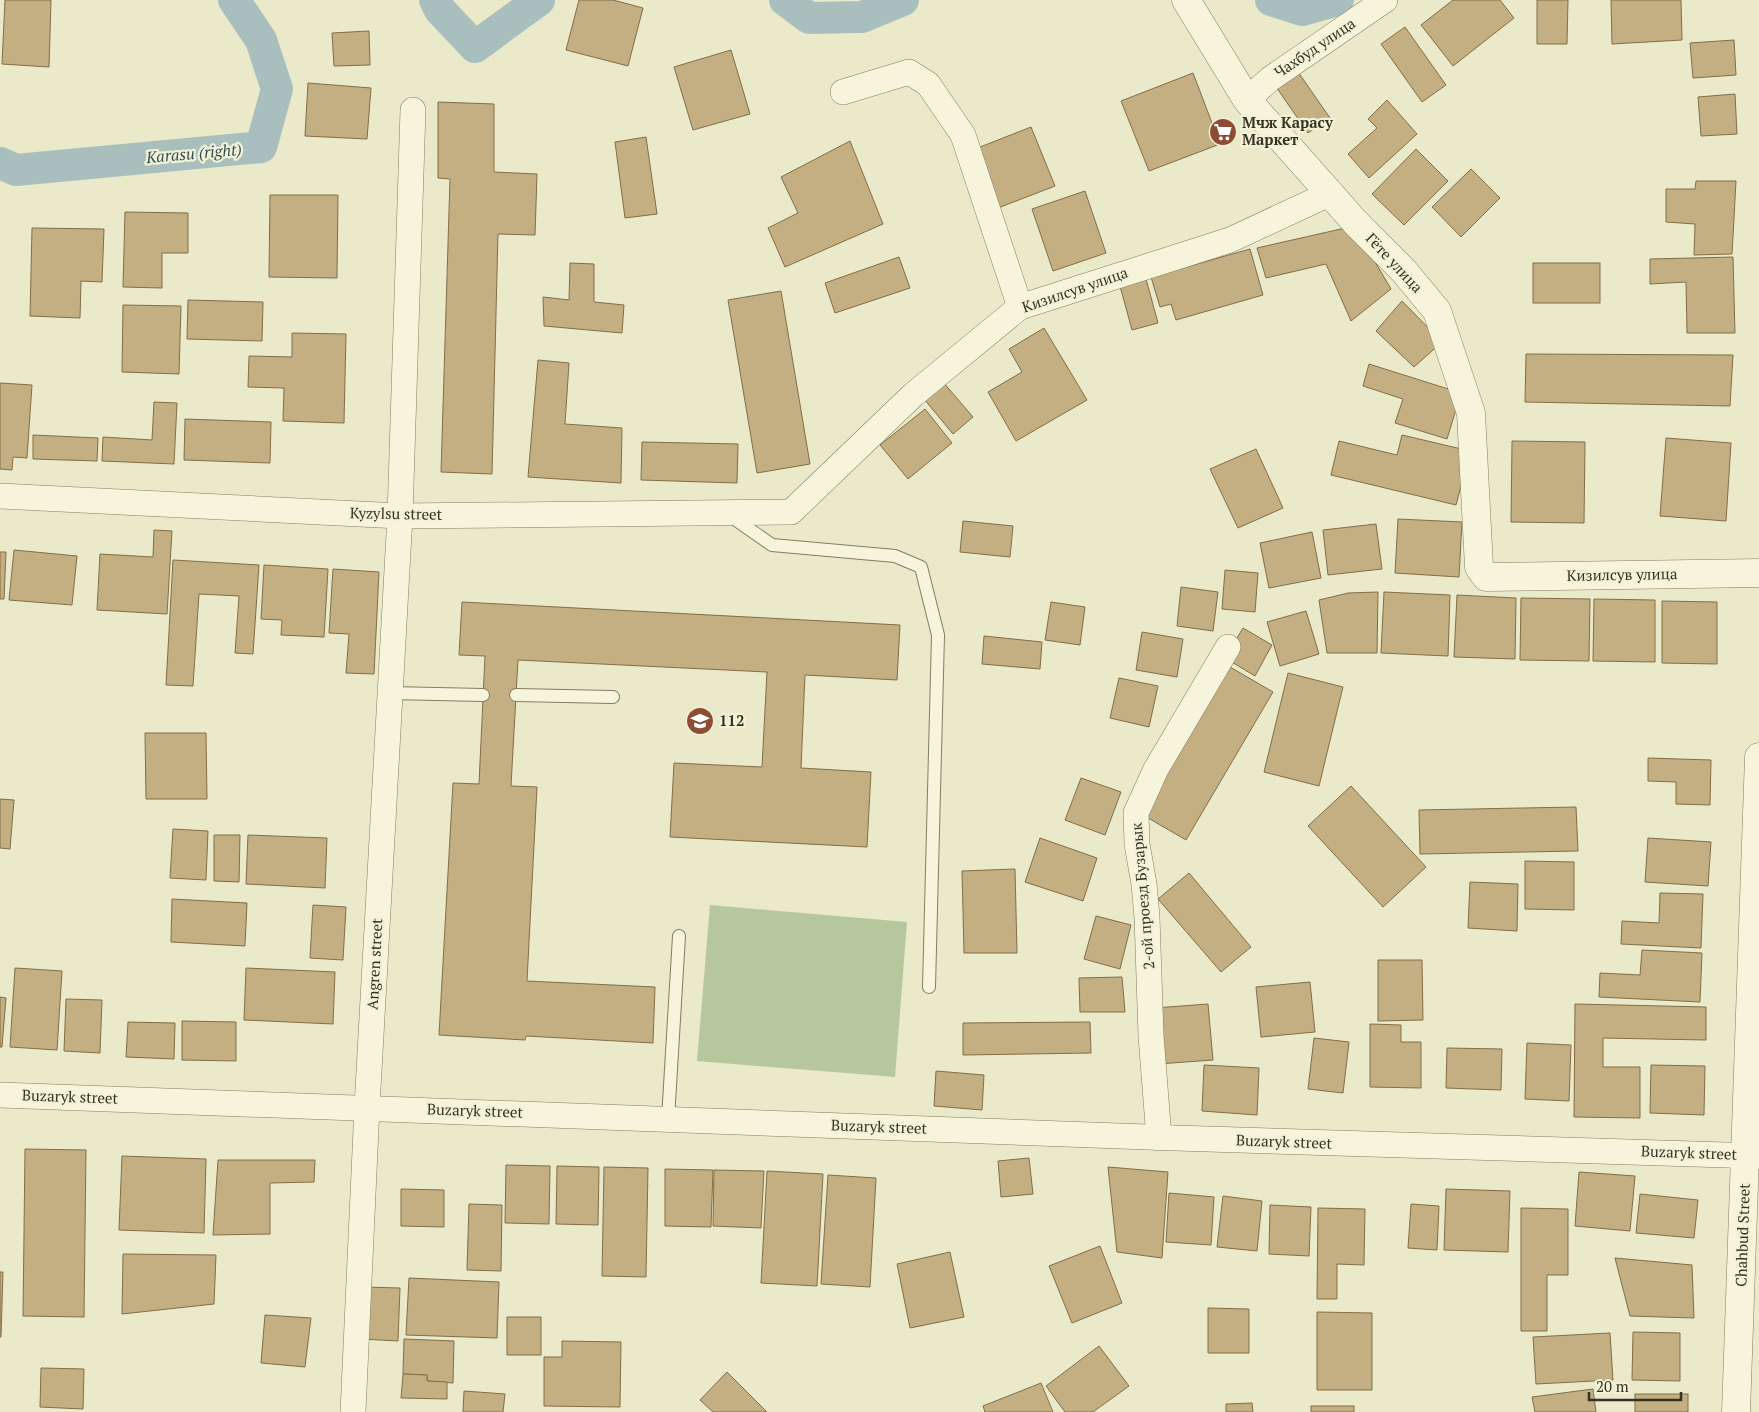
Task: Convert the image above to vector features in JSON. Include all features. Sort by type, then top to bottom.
[{"type":"street","name":"Чахбуд улица","points":[[1247,100],[1270,79],[1385,0]]},
{"type":"street","name":"Гёте улица","points":[[1186,1],[1247,100],[1331,194],[1403,270],[1437,311],[1471,413],[1479,567],[1486,577]]},
{"type":"street","points":[[844,92],[909,72],[928,84],[963,135],[1020,307]]},
{"type":"street","name":"Angren street","points":[[352,1412],[400,516],[414,110]]},
{"type":"street","name":"Кизилсув улица","points":[[725,512],[792,512],[913,395],[1020,307],[1230,240],[1331,194]]},
{"type":"street","name":"Kyzylsu street","points":[[0,496],[400,516],[725,512]]},
{"type":"street","name":"Кизилсув улица","points":[[1486,577],[1759,573]]},
{"type":"street","name":"2-ой проезд Бузарык","points":[[1159,1138],[1151,1036],[1147,917],[1144,884],[1136,844],[1136,813],[1156,769],[1228,647]]},
{"type":"street","name":"Chahbud Street","points":[[1736,1412],[1753,1155],[1759,757]]},
{"type":"street","name":"Buzaryk street","points":[[0,1095],[367,1107],[1159,1138],[1753,1155]]},
{"type":"lane","points":[[725,512],[772,545],[895,556],[921,567],[938,635],[929,987]]},
{"type":"lane","points":[[390,693],[483,695]]},
{"type":"lane","points":[[516,695],[613,697]]},
{"type":"lane","points":[[668,1119],[679,936]]},
{"type":"green space","points":[[710,905],[907,922],[895,1077],[697,1061]]},
{"type":"building","points":[[5,0],[51,0],[49,67],[2,64]]},
{"type":"building","points":[[579,0],[613,0],[643,8],[628,66],[566,50]]},
{"type":"building","points":[[1453,0],[1500,0],[1514,18],[1453,66],[1421,25]]},
{"type":"building","points":[[1537,0],[1568,0],[1567,44],[1537,44]]},
{"type":"building","points":[[1611,0],[1681,0],[1682,40],[1612,44]]},
{"type":"building","points":[[1405,27],[1446,85],[1422,102],[1381,44]]},
{"type":"building","points":[[369,31],[370,65],[334,66],[332,33]]},
{"type":"building","points":[[1734,40],[1736,75],[1693,78],[1690,43]]},
{"type":"building","points":[[731,50],[750,114],[693,130],[674,67]]},
{"type":"building","points":[[1296,69],[1330,118],[1308,133],[1274,84]]},
{"type":"building","points":[[1193,73],[1220,144],[1149,171],[1121,101]]},
{"type":"building","points":[[308,83],[371,88],[367,139],[305,136]]},
{"type":"building","points":[[1735,94],[1737,134],[1701,136],[1698,97]]},
{"type":"building","points":[[1387,100],[1417,134],[1369,178],[1348,154],[1377,128],[1368,119]]},
{"type":"building","points":[[438,102],[494,104],[494,172],[537,174],[535,235],[498,234],[492,474],[441,472],[450,179],[438,178]]},
{"type":"building","points":[[1031,127],[1055,186],[998,208],[975,149]]},
{"type":"building","points":[[646,137],[657,214],[625,218],[615,142]]},
{"type":"building","points":[[850,141],[883,224],[785,267],[768,228],[798,213],[781,177]]},
{"type":"building","points":[[1416,149],[1448,181],[1404,225],[1372,194]]},
{"type":"building","points":[[1471,169],[1500,198],[1461,237],[1432,207]]},
{"type":"building","points":[[1696,181],[1736,181],[1732,254],[1694,255],[1695,224],[1666,222],[1666,189],[1695,189]]},
{"type":"building","points":[[1085,191],[1106,253],[1053,271],[1032,209]]},
{"type":"building","points":[[270,195],[338,195],[337,278],[269,277]]},
{"type":"building","points":[[125,212],[188,213],[188,253],[162,253],[162,288],[123,287]]},
{"type":"building","points":[[1354,226],[1391,289],[1351,321],[1326,264],[1266,278],[1257,248]]},
{"type":"building","points":[[32,228],[104,229],[102,282],[81,281],[80,318],[30,316]]},
{"type":"building","points":[[1250,249],[1263,295],[1176,320],[1171,304],[1160,307],[1151,277]]},
{"type":"building","points":[[899,257],[910,288],[835,313],[825,283]]},
{"type":"building","points":[[1733,257],[1735,333],[1687,333],[1686,282],[1650,284],[1650,259]]},
{"type":"building","points":[[570,263],[594,264],[594,302],[624,305],[622,333],[544,326],[543,297],[569,300]]},
{"type":"building","points":[[1533,263],[1600,263],[1600,303],[1533,303]]},
{"type":"building","points":[[1146,279],[1158,323],[1132,330],[1120,286]]},
{"type":"building","points":[[781,291],[810,464],[757,473],[728,300]]},
{"type":"building","points":[[188,300],[263,302],[262,341],[187,339]]},
{"type":"building","points":[[1402,301],[1442,342],[1414,367],[1376,331]]},
{"type":"building","points":[[123,305],[181,306],[179,374],[122,372]]},
{"type":"building","points":[[1044,328],[1087,400],[1016,441],[988,392],[1022,372],[1009,349]]},
{"type":"building","points":[[292,333],[346,334],[344,423],[283,421],[284,388],[248,387],[249,356],[292,357]]},
{"type":"building","points":[[1526,354],[1733,355],[1730,406],[1525,402]]},
{"type":"building","points":[[538,360],[569,363],[565,424],[622,428],[621,483],[528,477]]},
{"type":"building","points":[[1369,364],[1461,393],[1447,439],[1395,423],[1403,399],[1363,386]]},
{"type":"building","points":[[943,382],[973,417],[953,434],[924,399]]},
{"type":"building","points":[[0,383],[32,385],[27,458],[13,457],[12,470],[0,469]]},
{"type":"building","points":[[154,402],[177,403],[174,464],[102,461],[103,437],[152,440]]},
{"type":"building","points":[[925,409],[952,443],[908,479],[880,445]]},
{"type":"building","points":[[185,419],[271,422],[270,463],[184,460]]},
{"type":"building","points":[[33,435],[98,438],[97,461],[33,459]]},
{"type":"building","points":[[1402,435],[1470,451],[1456,505],[1331,475],[1339,441],[1397,455]]},
{"type":"building","points":[[1666,438],[1731,443],[1726,521],[1660,516]]},
{"type":"building","points":[[1512,441],[1585,442],[1584,523],[1511,522]]},
{"type":"building","points":[[642,442],[738,444],[737,483],[641,480]]},
{"type":"building","points":[[1256,449],[1283,508],[1238,528],[1210,469]]},
{"type":"building","points":[[1398,519],[1462,522],[1459,577],[1395,573]]},
{"type":"building","points":[[963,521],[1013,526],[1010,557],[960,552]]},
{"type":"building","points":[[1376,524],[1382,569],[1328,575],[1323,530]]},
{"type":"building","points":[[154,530],[172,531],[167,614],[97,610],[100,554],[153,557]]},
{"type":"building","points":[[1312,532],[1321,578],[1269,588],[1260,543]]},
{"type":"building","points":[[14,550],[77,556],[72,605],[9,600]]},
{"type":"building","points":[[0,552],[6,552],[4,599],[0,599]]},
{"type":"building","points":[[173,560],[259,565],[253,654],[235,653],[239,596],[199,594],[193,686],[166,685]]},
{"type":"building","points":[[264,565],[328,569],[324,637],[281,635],[282,620],[261,619]]},
{"type":"building","points":[[333,569],[379,572],[374,674],[346,673],[349,634],[329,633]]},
{"type":"building","points":[[1225,570],[1258,573],[1255,612],[1222,609]]},
{"type":"building","points":[[1181,587],[1218,592],[1213,631],[1177,626]]},
{"type":"building","points":[[1378,592],[1377,653],[1327,653],[1319,600],[1348,593]]},
{"type":"building","points":[[1384,592],[1450,595],[1448,656],[1381,653]]},
{"type":"building","points":[[1457,595],[1516,598],[1515,659],[1454,657]]},
{"type":"building","points":[[1521,598],[1590,599],[1589,661],[1520,660]]},
{"type":"building","points":[[1594,599],[1655,600],[1655,662],[1593,661]]},
{"type":"building","points":[[1662,601],[1717,602],[1717,664],[1662,663]]},
{"type":"building","points":[[462,602],[900,625],[897,680],[805,675],[801,768],[871,772],[867,847],[670,837],[674,763],[762,767],[767,672],[518,660],[511,786],[537,787],[527,981],[655,987],[653,1043],[526,1036],[525,1040],[439,1035],[453,783],[479,784],[485,656],[459,655]]},
{"type":"building","points":[[1051,602],[1085,607],[1080,645],[1045,640]]},
{"type":"building","points":[[1306,611],[1319,654],[1280,666],[1267,622]]},
{"type":"building","points":[[1243,628],[1272,645],[1255,676],[1225,658]]},
{"type":"building","points":[[1142,632],[1183,639],[1177,677],[1136,670]]},
{"type":"building","points":[[984,636],[1042,642],[1040,669],[982,664]]},
{"type":"building","points":[[1230,667],[1273,692],[1186,840],[1143,815]]},
{"type":"building","points":[[1288,673],[1343,687],[1319,786],[1264,772]]},
{"type":"building","points":[[1119,678],[1158,686],[1149,727],[1110,718]]},
{"type":"building","points":[[145,733],[206,733],[207,799],[146,799]]},
{"type":"building","points":[[1648,758],[1711,760],[1710,805],[1676,804],[1676,782],[1648,781]]},
{"type":"building","points":[[1081,778],[1121,792],[1105,835],[1065,820]]},
{"type":"building","points":[[1351,786],[1426,867],[1383,907],[1308,826]]},
{"type":"building","points":[[0,799],[14,800],[10,849],[0,848]]},
{"type":"building","points":[[1576,807],[1578,851],[1420,854],[1419,810]]},
{"type":"building","points":[[173,829],[208,831],[206,880],[170,878]]},
{"type":"building","points":[[214,835],[240,835],[239,882],[214,881]]},
{"type":"building","points":[[248,835],[327,838],[325,888],[246,884]]},
{"type":"building","points":[[1040,838],[1097,858],[1083,901],[1025,882]]},
{"type":"building","points":[[1648,838],[1711,842],[1708,886],[1645,882]]},
{"type":"building","points":[[1525,861],[1574,862],[1574,910],[1525,909]]},
{"type":"building","points":[[1015,869],[1017,953],[964,953],[962,871]]},
{"type":"building","points":[[1189,873],[1251,947],[1221,972],[1158,899]]},
{"type":"building","points":[[1470,882],[1518,884],[1517,931],[1468,928]]},
{"type":"building","points":[[1660,893],[1703,894],[1701,948],[1621,944],[1622,921],[1659,923]]},
{"type":"building","points":[[172,899],[247,903],[245,946],[171,942]]},
{"type":"building","points":[[313,905],[346,907],[343,960],[310,958]]},
{"type":"building","points":[[1096,916],[1131,925],[1120,969],[1084,959]]},
{"type":"building","points":[[1642,950],[1702,953],[1700,1002],[1599,997],[1600,973],[1640,975]]},
{"type":"building","points":[[1378,960],[1422,960],[1423,1020],[1378,1021]]},
{"type":"building","points":[[15,968],[62,971],[57,1050],[10,1047]]},
{"type":"building","points":[[246,968],[335,972],[333,1024],[244,1020]]},
{"type":"building","points":[[1122,977],[1125,1012],[1080,1012],[1079,978]]},
{"type":"building","points":[[1310,982],[1315,1032],[1261,1037],[1256,987]]},
{"type":"building","points":[[0,997],[6,998],[2,1047],[0,1047]]},
{"type":"building","points":[[66,999],[102,1000],[100,1053],[64,1051]]},
{"type":"building","points":[[1208,1004],[1213,1060],[1158,1064],[1154,1008]]},
{"type":"building","points":[[1575,1004],[1706,1007],[1706,1040],[1603,1038],[1603,1067],[1640,1067],[1640,1118],[1574,1117]]},
{"type":"building","points":[[182,1021],[236,1022],[236,1061],[182,1060]]},
{"type":"building","points":[[128,1022],[175,1023],[174,1059],[126,1057]]},
{"type":"building","points":[[1090,1022],[1091,1053],[963,1055],[963,1023]]},
{"type":"building","points":[[1370,1024],[1401,1025],[1401,1042],[1421,1042],[1421,1088],[1370,1087]]},
{"type":"building","points":[[1314,1038],[1349,1042],[1343,1093],[1308,1089]]},
{"type":"building","points":[[1527,1043],[1571,1045],[1569,1101],[1525,1099]]},
{"type":"building","points":[[1447,1048],[1502,1049],[1501,1090],[1446,1088]]},
{"type":"building","points":[[1204,1065],[1259,1068],[1257,1115],[1202,1111]]},
{"type":"building","points":[[1651,1065],[1705,1066],[1704,1115],[1650,1113]]},
{"type":"building","points":[[936,1071],[984,1075],[982,1110],[934,1106]]},
{"type":"building","points":[[25,1149],[86,1150],[84,1317],[23,1316]]},
{"type":"building","points":[[122,1156],[206,1159],[204,1233],[119,1230]]},
{"type":"building","points":[[1029,1158],[1033,1194],[1001,1197],[998,1161]]},
{"type":"building","points":[[218,1160],[315,1160],[314,1182],[270,1183],[270,1234],[213,1235]]},
{"type":"building","points":[[506,1165],[550,1166],[549,1224],[505,1223]]},
{"type":"building","points":[[557,1166],[599,1167],[598,1225],[556,1224]]},
{"type":"building","points":[[604,1167],[648,1168],[646,1277],[602,1276]]},
{"type":"building","points":[[1108,1167],[1168,1172],[1162,1258],[1117,1252]]},
{"type":"building","points":[[665,1169],[713,1170],[711,1227],[665,1226]]},
{"type":"building","points":[[714,1170],[764,1171],[761,1228],[713,1226]]},
{"type":"building","points":[[767,1171],[823,1174],[817,1286],[761,1283]]},
{"type":"building","points":[[1579,1172],[1635,1176],[1630,1231],[1575,1226]]},
{"type":"building","points":[[828,1175],[876,1178],[870,1287],[821,1284]]},
{"type":"building","points":[[401,1189],[444,1190],[444,1227],[401,1226]]},
{"type":"building","points":[[1446,1189],[1510,1191],[1508,1252],[1444,1250]]},
{"type":"building","points":[[1169,1193],[1214,1197],[1211,1245],[1166,1242]]},
{"type":"building","points":[[1640,1194],[1698,1200],[1694,1238],[1636,1233]]},
{"type":"building","points":[[1223,1196],[1262,1201],[1257,1251],[1217,1247]]},
{"type":"building","points":[[469,1204],[502,1205],[501,1271],[467,1270]]},
{"type":"building","points":[[1411,1204],[1439,1206],[1437,1250],[1408,1248]]},
{"type":"building","points":[[1270,1205],[1311,1207],[1309,1256],[1269,1254]]},
{"type":"building","points":[[1318,1208],[1365,1209],[1364,1265],[1337,1264],[1337,1299],[1317,1299]]},
{"type":"building","points":[[1521,1208],[1568,1209],[1568,1275],[1547,1275],[1547,1331],[1521,1331]]},
{"type":"building","points":[[1100,1246],[1122,1303],[1072,1323],[1049,1266]]},
{"type":"building","points":[[950,1252],[964,1317],[910,1328],[897,1264]]},
{"type":"building","points":[[123,1254],[216,1255],[214,1304],[122,1314]]},
{"type":"building","points":[[1615,1258],[1692,1265],[1694,1318],[1630,1316]]},
{"type":"building","points":[[0,1272],[3,1272],[1,1337],[0,1337]]},
{"type":"building","points":[[409,1278],[499,1282],[497,1338],[406,1335]]},
{"type":"building","points":[[364,1287],[400,1288],[398,1341],[361,1339]]},
{"type":"building","points":[[1208,1308],[1249,1309],[1249,1353],[1208,1353]]},
{"type":"building","points":[[1317,1312],[1372,1313],[1372,1390],[1317,1390]]},
{"type":"building","points":[[265,1315],[311,1318],[305,1367],[261,1363]]},
{"type":"building","points":[[507,1317],[541,1317],[541,1355],[507,1355]]},
{"type":"building","points":[[1633,1332],[1680,1333],[1680,1381],[1632,1380]]},
{"type":"building","points":[[1610,1333],[1613,1380],[1536,1384],[1533,1337]]},
{"type":"building","points":[[404,1339],[454,1341],[453,1383],[427,1381],[427,1375],[403,1374]]},
{"type":"building","points":[[562,1341],[621,1342],[620,1407],[544,1406],[544,1357],[562,1357]]},
{"type":"building","points":[[1099,1346],[1129,1386],[1093,1412],[1065,1412],[1046,1386]]},
{"type":"building","points":[[41,1368],[84,1369],[83,1409],[40,1407]]},
{"type":"building","points":[[727,1372],[767,1412],[713,1412],[700,1400]]},
{"type":"building","points":[[403,1374],[427,1375],[427,1381],[447,1382],[447,1399],[401,1398]]},
{"type":"building","points":[[1041,1383],[1053,1412],[985,1412],[983,1406]]},
{"type":"building","points":[[1593,1389],[1596,1412],[1535,1412],[1532,1397]]},
{"type":"building","points":[[464,1391],[505,1394],[503,1412],[463,1412]]},
{"type":"building","points":[[1635,1394],[1688,1394],[1688,1412],[1635,1412]]},
{"type":"building","points":[[1252,1403],[1253,1412],[1226,1412],[1226,1404]]},
{"type":"building","points":[[1311,1406],[1354,1406],[1354,1412],[1311,1412]]},
{"type":"waterway","name":"Karasu (right)","points":[[0,163],[16,170],[261,147],[277,89],[261,40],[234,0]]},
{"type":"waterway","name":"Karasu (right)","points":[[435,0],[440,10],[475,47],[539,0]]},
{"type":"waterway","name":"Karasu (right)","points":[[785,0],[809,18],[862,17],[903,0]]},
{"type":"waterway","name":"Karasu (right)","points":[[1271,0],[1302,10],[1338,0]]},
{"type":"place","name":"Мчж Карасу Маркет","points":[[1223,132]]},
{"type":"place","name":"112","points":[[700,721]]}]
